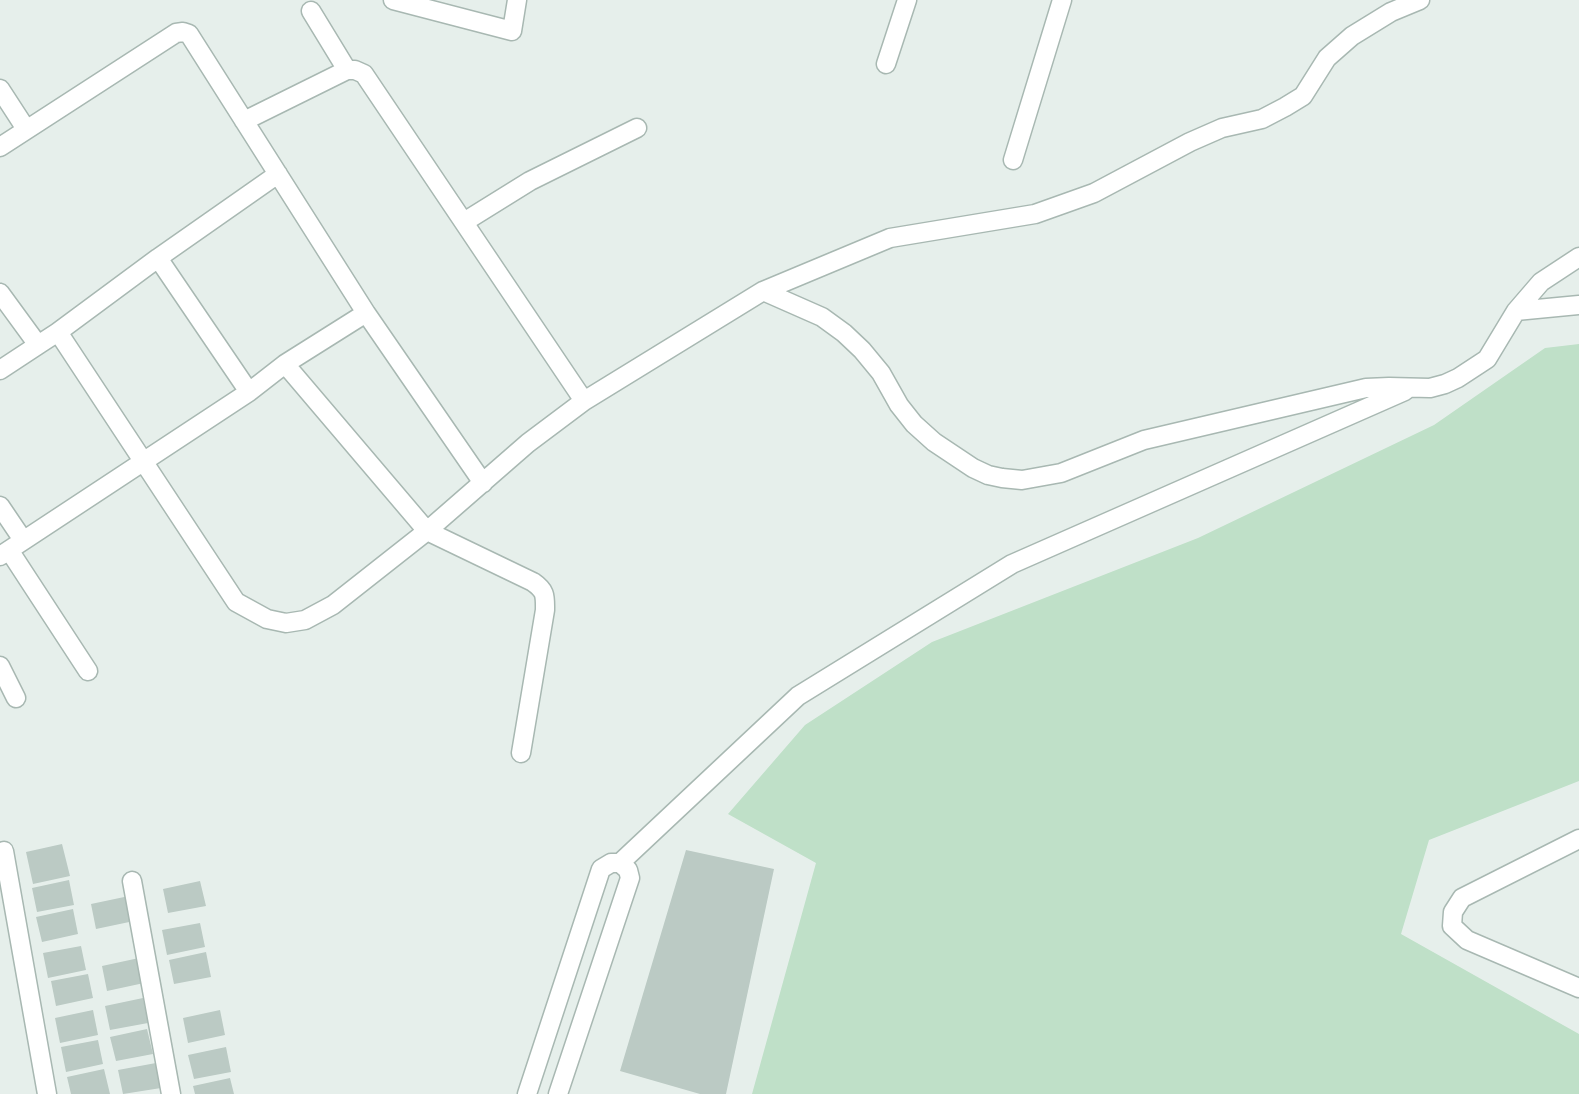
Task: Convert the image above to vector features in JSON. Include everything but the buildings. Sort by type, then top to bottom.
[{"type":"street","points":[[393,0],[512,31],[517,0]]},
{"type":"street","points":[[886,64],[907,0]]},
{"type":"street","points":[[1013,160],[1062,0]]},
{"type":"street","points":[[58,332],[236,602],[267,620],[286,623],[305,620],[333,605],[428,531],[528,443],[584,401],[763,291],[890,238],[1035,214],[1094,192],[1222,128],[1262,118],[1303,96],[1328,58],[1352,36],[1391,12],[1420,0]]},
{"type":"street","points":[[311,11],[347,70]]},
{"type":"street","points":[[0,147],[176,33],[189,34],[366,313],[483,483]]},
{"type":"street","points":[[244,121],[347,70],[355,70],[364,74],[584,401]]},
{"type":"street","points":[[0,89],[26,129]]},
{"type":"street","points":[[464,222],[530,181],[637,128]]},
{"type":"street","points":[[0,370],[58,332],[278,174]]},
{"type":"street","points":[[763,291],[822,317],[844,333],[880,373],[899,405],[914,424],[934,442],[973,468],[988,475],[1022,480],[1061,473],[1143,440],[1366,388],[1430,388],[1445,384],[1487,359],[1516,311],[1541,282],[1579,257]]},
{"type":"street","points":[[158,258],[249,392]]},
{"type":"street","points":[[0,293],[38,345]]},
{"type":"street","points":[[1516,311],[1579,305]]},
{"type":"street","points":[[11,549],[249,392],[285,364],[366,313]]},
{"type":"street","points":[[285,364],[428,531],[541,587],[545,595],[545,610],[521,753]]},
{"type":"street","points":[[620,863],[798,696],[1012,564],[1411,388]]},
{"type":"street","points":[[0,506],[11,549],[88,671]]},
{"type":"street","points":[[0,666],[16,698]]},
{"type":"street","points":[[1579,839],[1462,898],[1453,912],[1452,926],[1467,940],[1579,988]]},
{"type":"street","points":[[4,851],[47,1094]]},
{"type":"street","points":[[527,1094],[601,869],[611,863],[620,863],[628,870],[630,878],[558,1094]]},
{"type":"street","points":[[132,882],[171,1094]]},
{"type":"green space","points":[[1579,344],[1579,781],[1429,840],[1401,934],[1579,1034],[1579,1094],[752,1094],[816,863],[728,814],[805,725],[932,642],[1198,538],[1434,425],[1545,348]]}]
